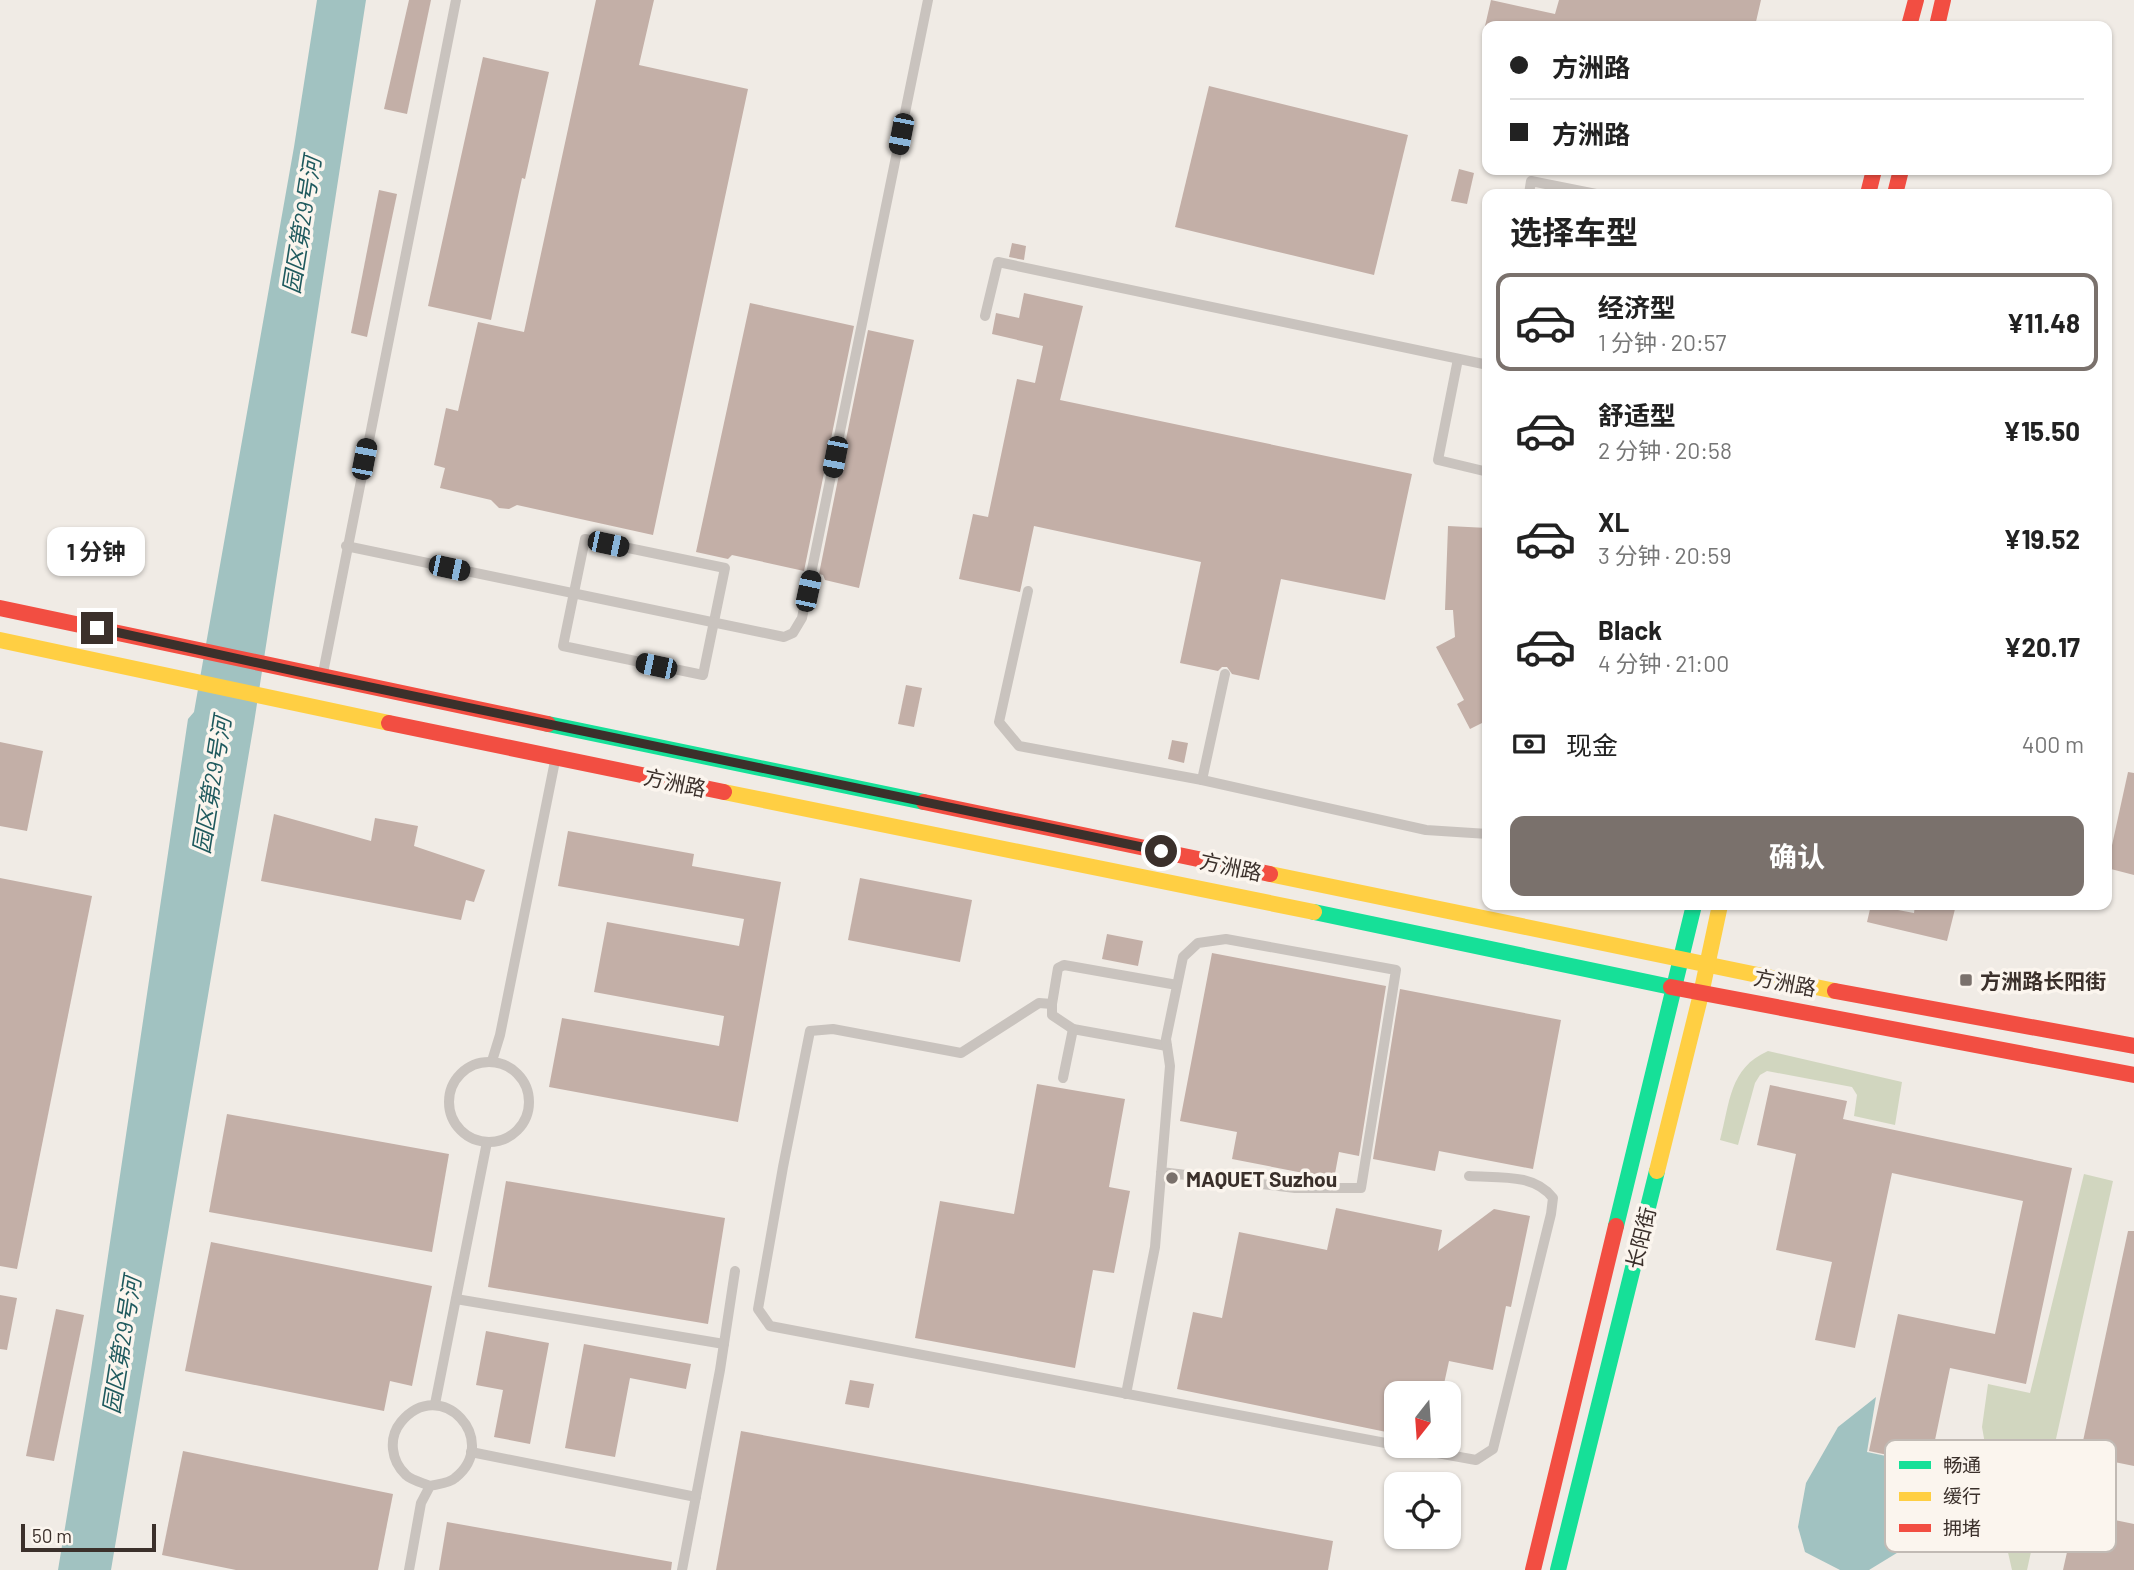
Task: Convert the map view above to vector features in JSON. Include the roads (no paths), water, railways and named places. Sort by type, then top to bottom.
[{"type":"main road","points":[[1910,21],[1916,0]]},
{"type":"main road","points":[[1938,21],[1943,0]]},
{"type":"main road","name":"方洲路","points":[[0,608],[1706,967],[2134,1046]]},
{"type":"main road","name":"方洲路","points":[[0,640],[556,758],[1701,994],[2134,1075]]},
{"type":"main road","name":"长阳街","points":[[1532,1570],[1693,910]]},
{"type":"main road","name":"长阳街","points":[[1558,1570],[1701,994],[1719,910]]},
{"type":"lane","points":[[322,677],[456,0]]},
{"type":"lane","points":[[346,546],[784,637],[793,633],[802,618],[928,0]]},
{"type":"lane","points":[[1530,189],[1531,181],[1571,189]]},
{"type":"lane","points":[[985,316],[998,262],[1482,364]]},
{"type":"lane","points":[[1458,359],[1438,460],[1482,471]]},
{"type":"lane","points":[[585,540],[725,568],[714,623],[703,676],[563,646],[585,540]]},
{"type":"lane","points":[[1028,591],[999,722],[1019,746],[1202,780],[1426,830],[1482,834]]},
{"type":"lane","points":[[1202,780],[1225,674]]},
{"type":"lane","points":[[492,1061],[500,1035],[556,758]]},
{"type":"lane","points":[[1126,1394],[1155,1247],[1161,1172],[1170,1066],[1166,1039],[1183,957],[1198,943],[1226,939],[1396,970],[1361,1188],[1295,1188],[1161,1172]]},
{"type":"lane","points":[[1167,1046],[1073,1029],[1052,1015],[1052,1004],[1058,968],[1064,965],[1177,985]]},
{"type":"lane","points":[[1052,1004],[1038,1003],[961,1053],[833,1029],[810,1031],[758,1309],[770,1326],[1384,1442]]},
{"type":"lane","points":[[1063,1078],[1073,1029]]},
{"type":"lane","points":[[492,1061],[515,1070],[529,1092],[528,1116],[511,1136],[487,1142],[463,1133],[450,1112],[451,1087],[467,1067],[492,1061]]},
{"type":"lane","points":[[435,1404],[487,1142]]},
{"type":"lane","points":[[1461,1457],[1476,1460],[1493,1449],[1553,1198],[1545,1187],[1519,1179],[1469,1176]]},
{"type":"lane","points":[[682,1570],[735,1271]]},
{"type":"lane","points":[[456,1300],[724,1344]]},
{"type":"lane","points":[[435,1404],[458,1413],[472,1435],[471,1452],[471,1460],[454,1479],[430,1486],[407,1476],[393,1455],[394,1430],[410,1411],[435,1404]]},
{"type":"lane","points":[[471,1452],[696,1497]]},
{"type":"lane","points":[[409,1570],[421,1503],[430,1486]]},
{"type":"water","name":"园区第29号河","points":[[317,0],[366,0],[254,723],[111,1570],[58,1570],[91,1370],[188,719],[194,712],[294,147]]},
{"type":"water","points":[[1876,1397],[1867,1452],[1885,1456],[1885,1552],[1898,1552],[1869,1570],[1840,1570],[1805,1552],[1798,1527],[1806,1483],[1838,1427]]},
{"type":"place","name":"方洲路长阳街","points":[[1966,980]]},
{"type":"place","name":"MAQUET Suzhou","points":[[1172,1178]]}]
